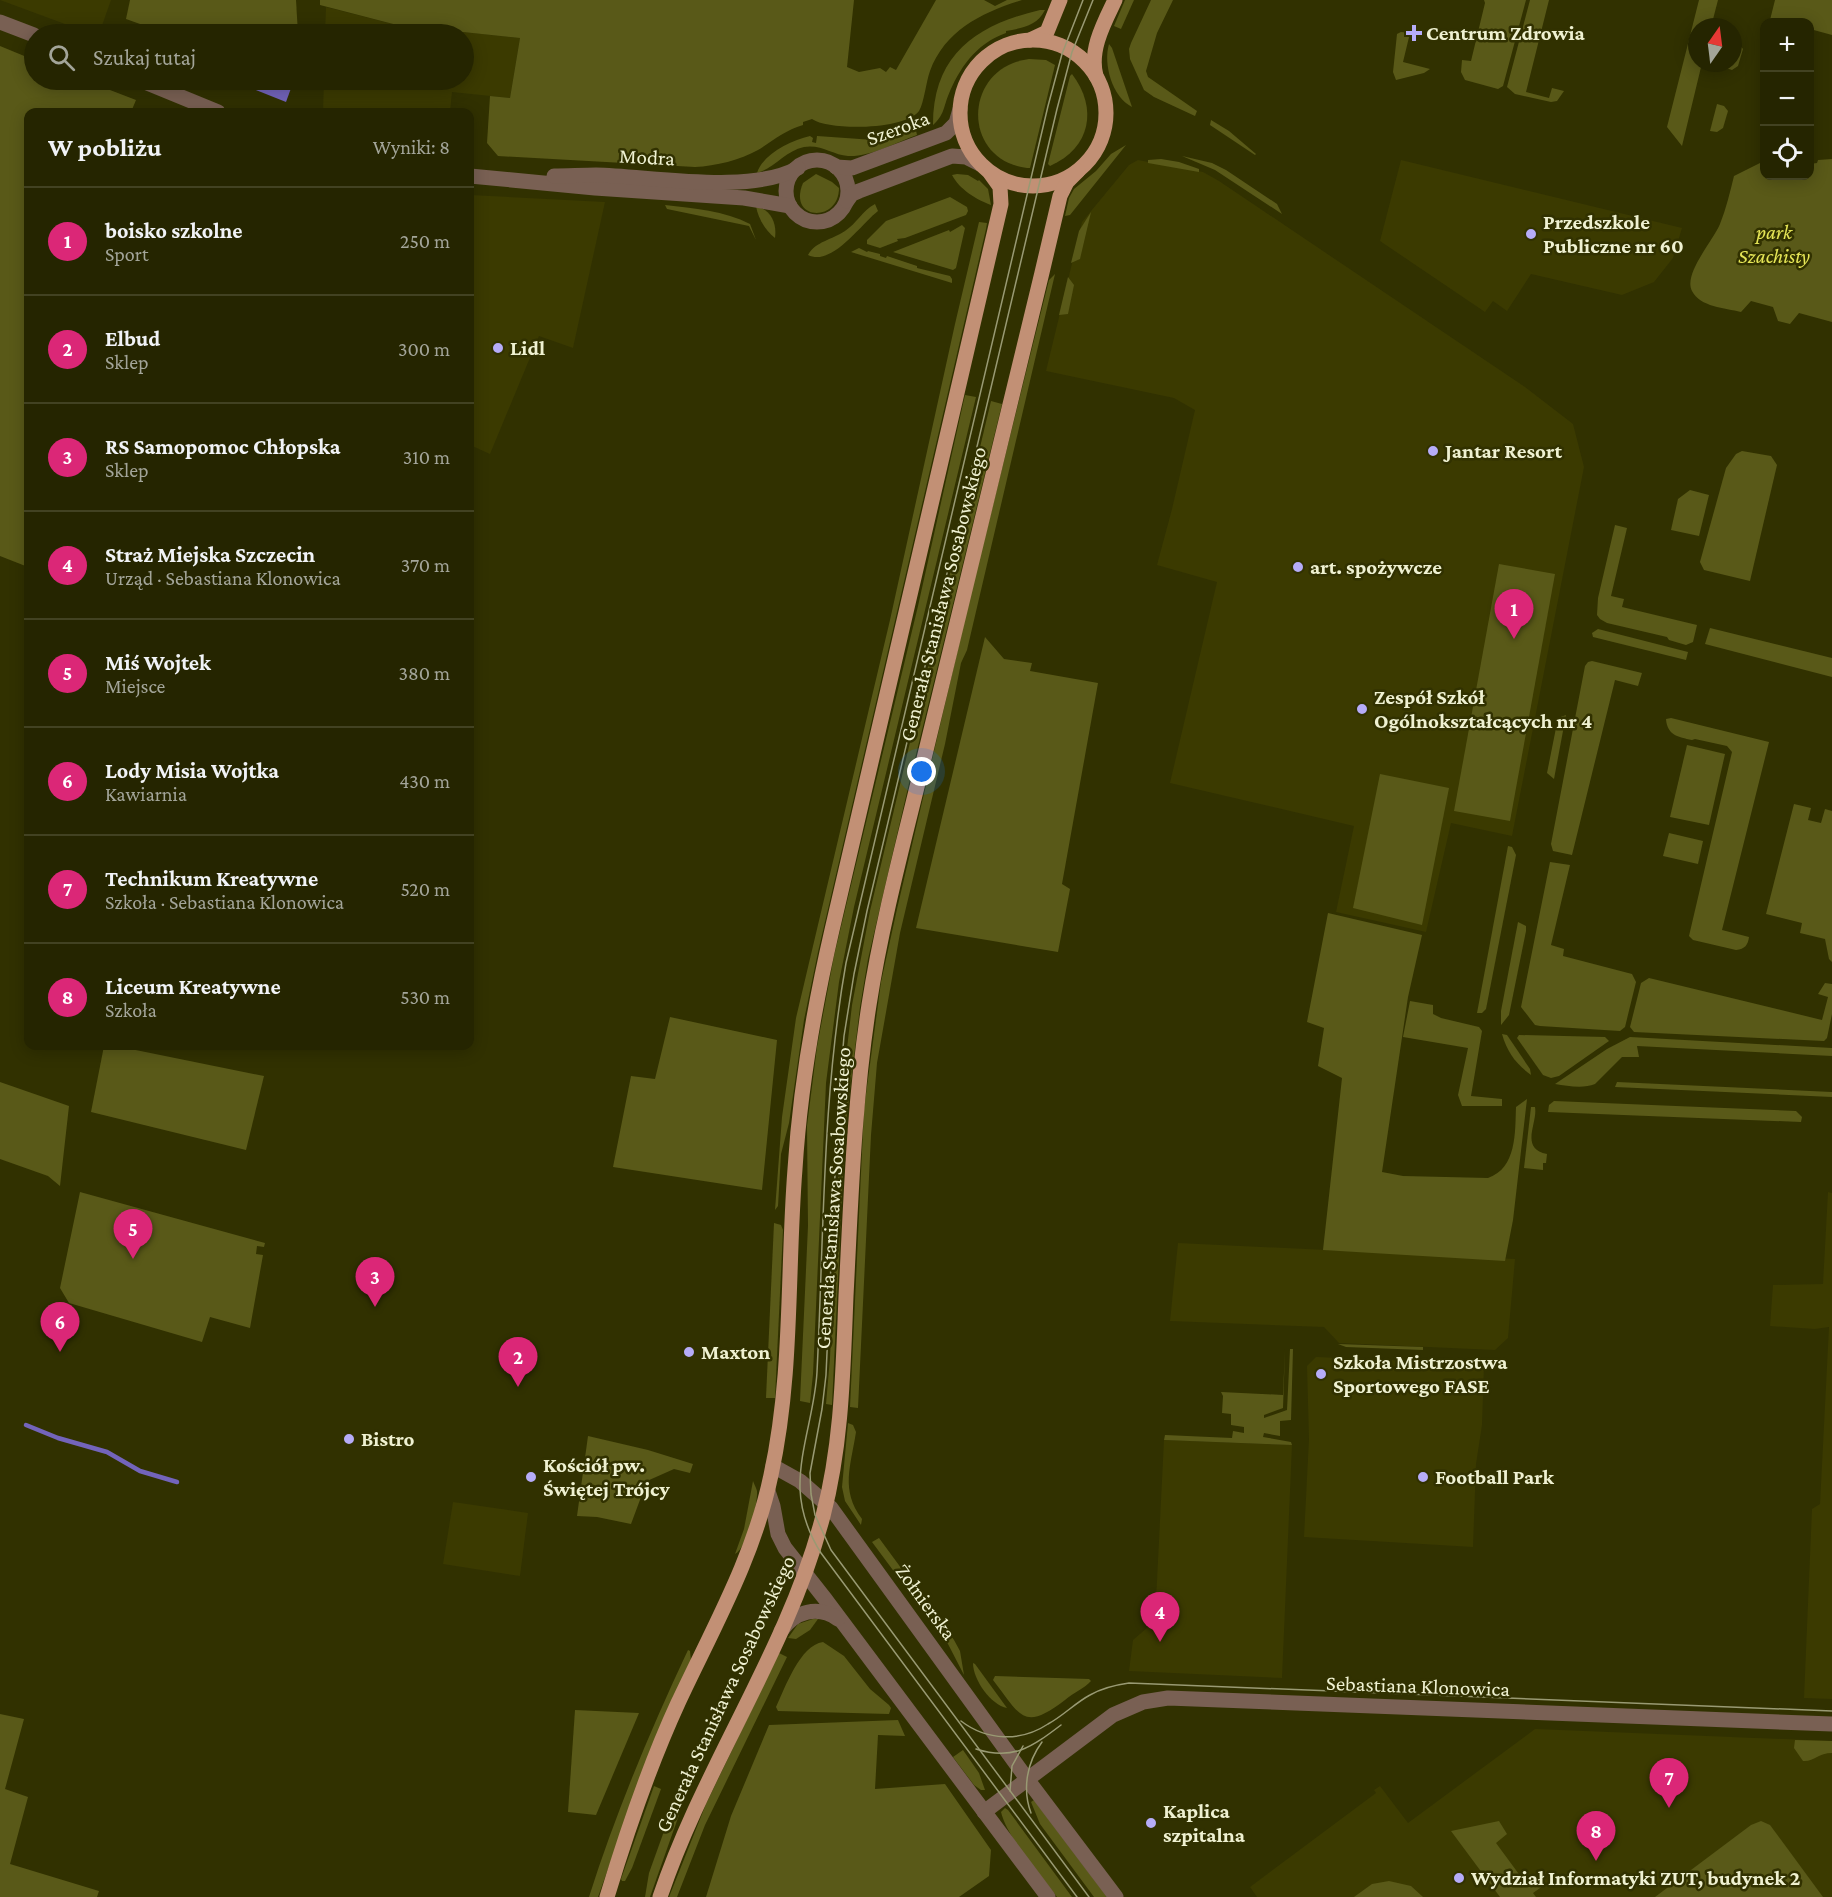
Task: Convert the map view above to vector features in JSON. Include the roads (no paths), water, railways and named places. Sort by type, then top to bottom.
[{"type":"main road","points":[[1060,0],[1047,32],[1040,37],[1004,46],[982,61],[966,83],[960,109],[963,135],[971,153],[985,168],[1014,184],[1035,186],[1054,183],[1078,171],[1096,150],[1105,125],[1105,105],[1094,64],[1095,50],[1115,0]]},
{"type":"main road","points":[[1024,41],[1044,42],[1070,51],[1085,63],[1097,79]]},
{"type":"main road","name":"Generała Stanisława Sosabowskiego","points":[[607,1897],[653,1761],[737,1581],[768,1491],[785,1381],[794,1170],[810,1034],[832,930],[1001,204],[1000,187],[985,168]]},
{"type":"main road","name":"Generała Stanisława Sosabowskiego","points":[[660,1897],[693,1812],[781,1632],[805,1574],[826,1503],[835,1460],[842,1405],[857,1097],[877,960],[1060,196],[1065,184],[1078,171]]},
{"type":"street","points":[[0,22],[24,31]]},
{"type":"street","points":[[164,90],[208,108]]},
{"type":"street","name":"Szeroka","points":[[836,167],[847,169],[854,167],[946,133],[956,123],[960,109]]},
{"type":"street","points":[[847,201],[847,183],[843,175],[836,167],[818,161],[809,162],[798,168],[790,178],[787,187],[790,206],[804,219],[821,222],[837,215],[847,201],[852,194],[952,156],[966,157],[985,168]]},
{"type":"street","name":"Modra","points":[[492,177],[596,175],[739,182],[776,177],[798,168]]},
{"type":"street","name":"Modra","points":[[474,176],[595,188],[744,198],[790,206]]},
{"type":"street","name":"Żołnierska","points":[[773,1466],[800,1481],[826,1503],[873,1563],[1027,1779],[1116,1897]]},
{"type":"street","points":[[768,1491],[782,1544],[1048,1897]]},
{"type":"street","points":[[781,1632],[793,1619],[810,1611],[827,1613],[845,1625]]},
{"type":"street","name":"Sebastiana Klonowica","points":[[1027,1779],[1113,1714],[1143,1702],[1168,1698],[1832,1724]]},
{"type":"street","points":[[984,1812],[1027,1779]]},
{"type":"waterway","points":[[26,1425],[58,1438],[107,1452],[140,1471],[177,1482]]},
{"type":"tram line","points":[[1077,1897],[821,1553],[806,1522],[802,1506],[800,1474],[816,1387],[828,1116],[832,1065],[846,963],[1048,106],[1062,54],[1083,0]]},
{"type":"tram line","points":[[1089,1897],[831,1550],[815,1515],[810,1473],[826,1375],[838,1108],[844,1036],[854,974],[1057,109],[1072,52],[1093,0]]},
{"type":"tram line","points":[[961,1721],[971,1728],[993,1735],[1004,1737],[1027,1734],[1053,1721],[1095,1693],[1109,1687],[1129,1683],[1832,1711]]},
{"type":"tram line","points":[[976,1749],[1001,1753],[1021,1750],[1041,1740],[1061,1725]]},
{"type":"tram line","points":[[1031,1813],[1027,1795],[1028,1776],[1033,1758],[1042,1742]]},
{"type":"tram line","points":[[1010,1791],[1012,1766],[1023,1746]]},
{"type":"place","name":"Centrum Zdrowia","points":[[1414,33]]},
{"type":"place","name":"Przedszkole Publiczne nr 60","points":[[1531,234]]},
{"type":"place","name":"Lidl","points":[[498,348]]},
{"type":"place","name":"Jantar Resort","points":[[1433,451]]},
{"type":"place","name":"art. spożywcze","points":[[1298,567]]},
{"type":"place","name":"boisko szkolne","points":[[1514,639]]},
{"type":"place","name":"Zespół Szkół Ogólnokształcących nr 4","points":[[1362,709]]},
{"type":"place","name":"Miś Wojtek","points":[[133,1259]]},
{"type":"place","name":"RS Samopomoc Chłopska","points":[[375,1307]]},
{"type":"place","name":"Lody Misia Wojtka","points":[[60,1352]]},
{"type":"place","name":"Maxton","points":[[689,1352]]},
{"type":"place","name":"Szkoła Mistrzostwa Sportowego FASE","points":[[1321,1374]]},
{"type":"place","name":"Elbud","points":[[518,1387]]},
{"type":"place","name":"Bistro","points":[[349,1439]]},
{"type":"place","name":"Kościół pw. Świętej Trójcy","points":[[531,1477]]},
{"type":"place","name":"Football Park","points":[[1423,1477]]},
{"type":"place","name":"Straż Miejska Szczecin","points":[[1160,1642]]},
{"type":"place","name":"Technikum Kreatywne","points":[[1669,1808]]},
{"type":"place","name":"Kaplica szpitalna","points":[[1151,1823]]},
{"type":"place","name":"Liceum Kreatywne","points":[[1596,1861]]},
{"type":"place","name":"Wydział Informatyki ZUT, budynek 2","points":[[1459,1878]]},
{"type":"park label","name":"park Szachisty","points":[[1774,244]]}]
